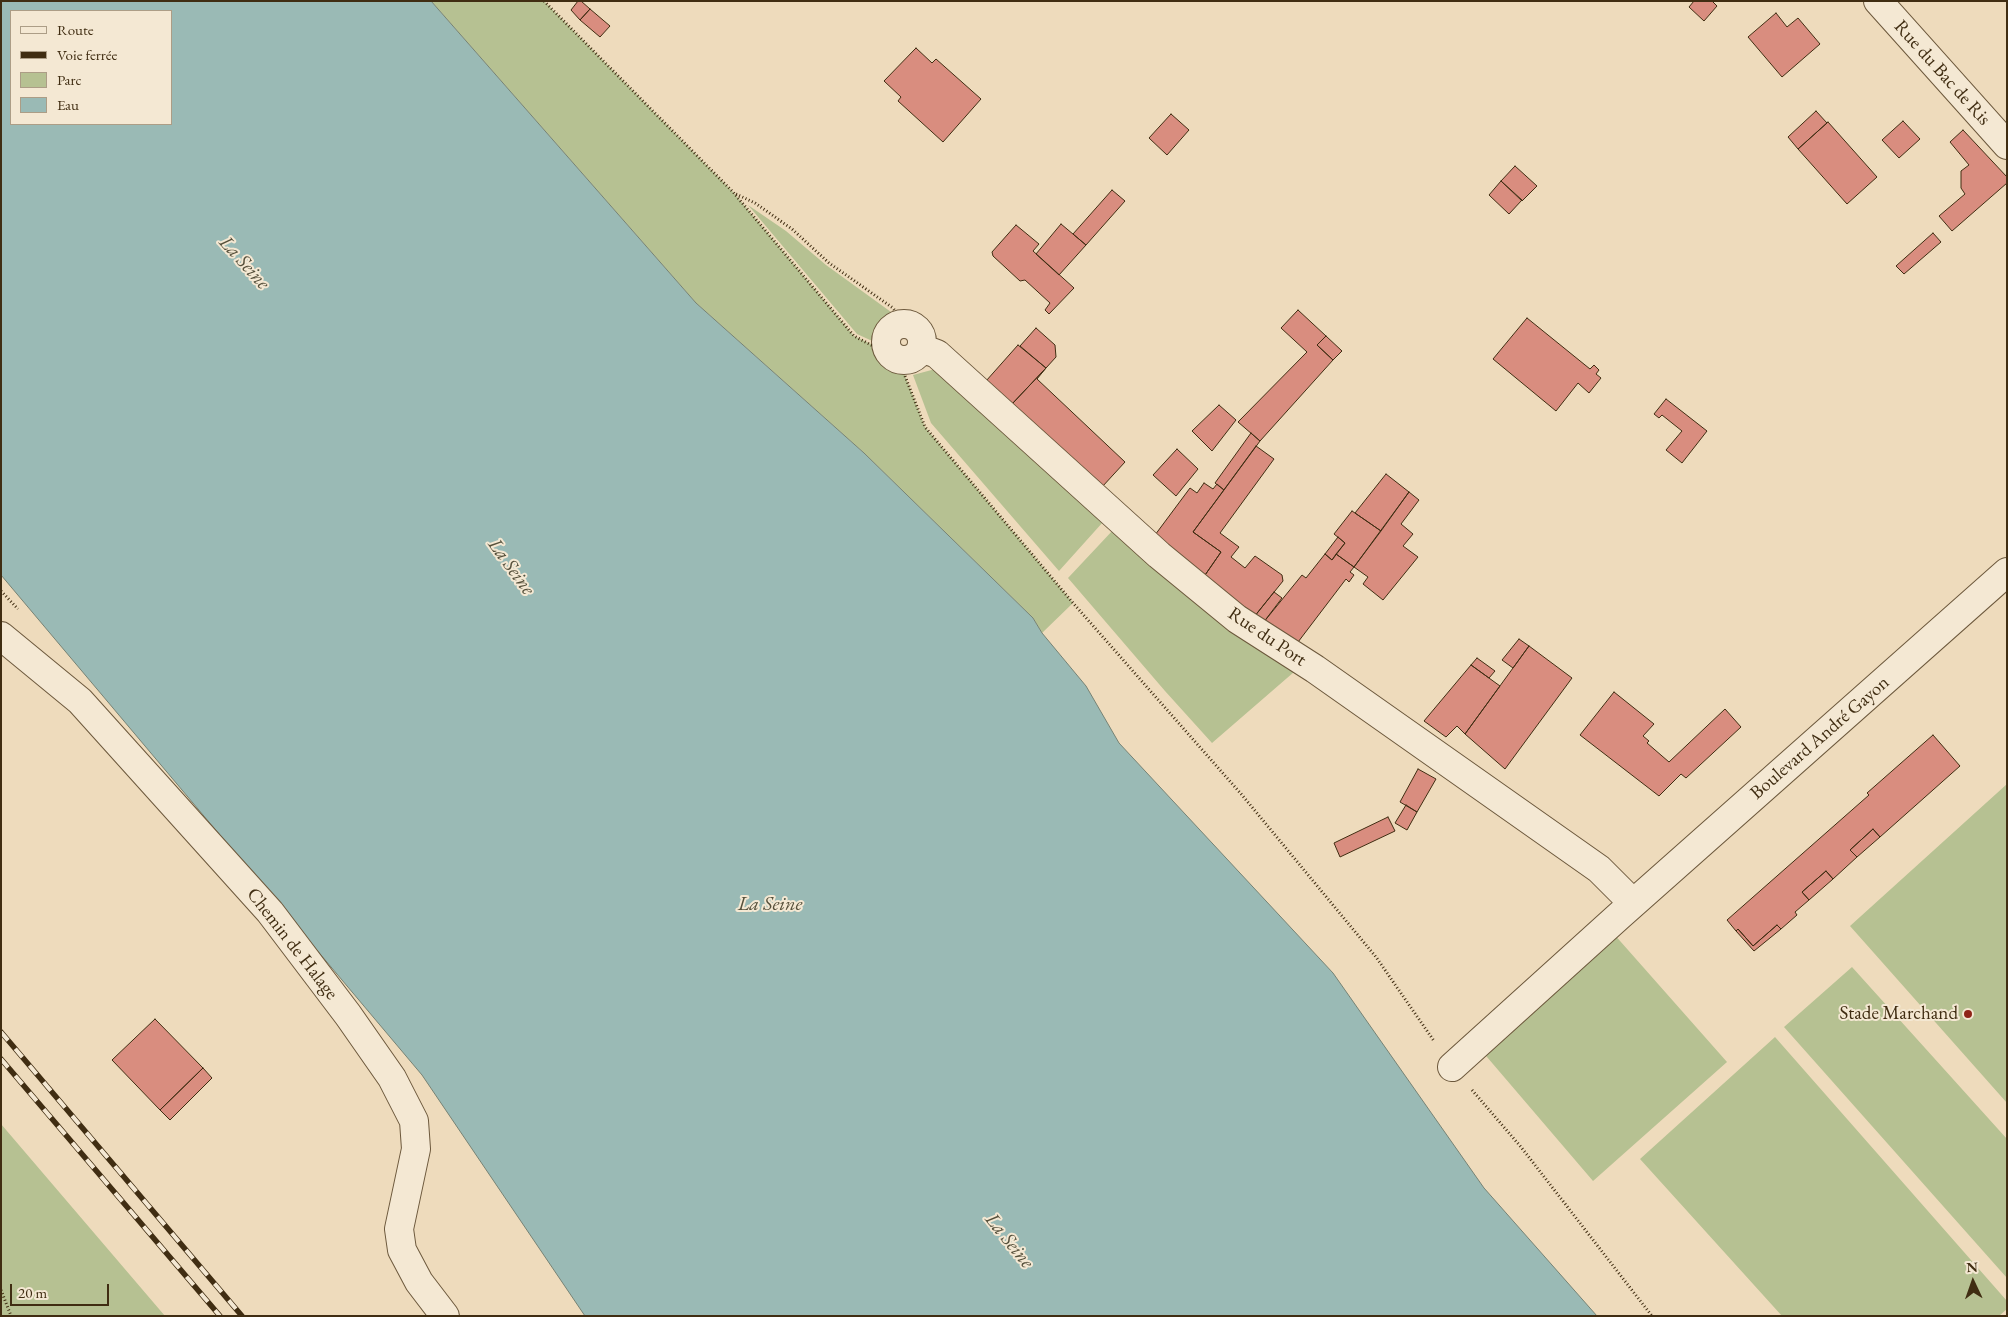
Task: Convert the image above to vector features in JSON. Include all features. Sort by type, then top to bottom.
[{"type":"street","name":"Rue du Bac de Ris","points":[[1878,1],[2007,145]]},
{"type":"street","points":[[903,323],[913,326],[920,332],[921,348],[913,358],[904,360],[895,358],[897,363],[888,352],[885,342],[887,333],[894,326],[903,323]]},
{"type":"street","name":"Rue du Port","points":[[921,348],[937,354],[1159,555],[1237,619],[1315,669],[1599,869],[1633,903]]},
{"type":"street","name":"Boulevard André Gayon","points":[[1452,1067],[1633,903],[2007,572]]},
{"type":"street","name":"Chemin de Halage","points":[[1,636],[80,701],[264,905],[348,1015],[392,1078],[414,1121],[416,1149],[400,1229],[402,1250],[419,1282],[445,1316]]},
{"type":"path","points":[[544,1],[733,192],[854,336],[897,363],[925,426],[1072,603],[1230,781],[1376,956],[1452,1067],[1521,1147],[1652,1316]]},
{"type":"path","points":[[733,192],[755,203],[792,228],[829,263],[893,308],[903,323]]},
{"type":"path","points":[[1,1290],[11,1316]]},
{"type":"green space","points":[[431,1],[544,1],[733,192],[854,336],[888,352],[904,373],[925,427],[1073,603],[1042,633],[1033,618],[864,453],[696,303]]},
{"type":"green space","points":[[748,205],[786,231],[826,265],[891,312],[896,321],[887,327],[882,334],[881,345],[857,334]]},
{"type":"green space","points":[[939,368],[1103,522],[1059,571],[931,423],[913,375]]},
{"type":"green space","points":[[1114,529],[1294,672],[1212,743],[1068,578]]},
{"type":"green space","name":"Stade Marchand","points":[[2007,784],[2007,1103],[1850,926]]},
{"type":"green space","points":[[1613,933],[1727,1062],[1593,1181],[1481,1050]]},
{"type":"green space","points":[[1852,967],[2007,1139],[2007,1278],[1784,1027]]},
{"type":"green space","points":[[1775,1037],[2007,1301],[2007,1309],[1999,1316],[1782,1316],[1640,1159]]},
{"type":"green space","points":[[1,1124],[165,1316],[1,1316]]},
{"type":"water","name":"La Seine","points":[[1,1],[431,1],[696,303],[864,453],[1033,618],[1042,633],[1086,686],[1119,743],[1333,973],[1484,1188],[1597,1316],[585,1316],[422,1075],[1,575]]},
{"type":"building","points":[[578,1],[581,1],[590,9],[580,20],[571,10]]},
{"type":"building","points":[[1694,1],[1712,1],[1717,6],[1704,21],[1689,7]]},
{"type":"building","points":[[590,9],[610,26],[600,37],[580,20]]},
{"type":"building","points":[[1776,13],[1787,27],[1798,18],[1820,44],[1782,77],[1748,37]]},
{"type":"building","points":[[916,48],[932,63],[936,59],[981,99],[943,142],[898,101],[901,97],[884,81]]},
{"type":"building","points":[[1816,111],[1827,123],[1798,149],[1788,137]]},
{"type":"building","points":[[1171,114],[1189,130],[1167,155],[1149,138]]},
{"type":"building","points":[[1903,121],[1920,139],[1899,158],[1882,140]]},
{"type":"building","points":[[1828,122],[1877,177],[1847,204],[1798,149]]},
{"type":"building","points":[[1963,130],[2007,177],[2007,183],[1952,231],[1939,216],[1965,194],[1961,188],[1961,171],[1969,165],[1950,142]]},
{"type":"building","points":[[1515,166],[1537,186],[1522,201],[1501,181]]},
{"type":"building","points":[[1501,181],[1522,200],[1509,214],[1489,195]]},
{"type":"building","points":[[1112,190],[1125,201],[1086,245],[1073,234]]},
{"type":"building","points":[[1061,224],[1086,245],[1059,275],[1036,254]]},
{"type":"building","points":[[1016,225],[1039,244],[1033,251],[1074,288],[1049,314],[1045,310],[1050,303],[1025,280],[1020,281],[993,256],[992,252]]},
{"type":"building","points":[[1933,233],[1941,242],[1904,274],[1896,266]]},
{"type":"building","points":[[1298,310],[1326,336],[1317,345],[1333,360],[1260,441],[1238,422],[1307,352],[1281,328]]},
{"type":"building","points":[[1527,318],[1590,369],[1594,365],[1599,370],[1596,374],[1601,378],[1589,393],[1578,383],[1556,411],[1493,359]]},
{"type":"building","points":[[1036,328],[1055,345],[1056,357],[1046,368],[1020,346]]},
{"type":"building","points":[[1326,336],[1342,351],[1333,360],[1317,345]]},
{"type":"building","points":[[1018,345],[1046,368],[1012,404],[986,381]]},
{"type":"building","points":[[1046,368],[1037,379],[1125,462],[1102,487],[1012,404]]},
{"type":"building","points":[[1666,399],[1707,431],[1682,463],[1666,450],[1682,431],[1662,415],[1659,418],[1654,414]]},
{"type":"building","points":[[1219,405],[1236,420],[1212,451],[1192,431]]},
{"type":"building","points":[[1251,433],[1260,441],[1224,490],[1215,483]]},
{"type":"building","points":[[1256,446],[1274,459],[1220,533],[1239,547],[1231,557],[1245,568],[1255,556],[1282,575],[1283,581],[1254,617],[1203,578],[1221,552],[1193,532]]},
{"type":"building","points":[[1177,449],[1198,469],[1176,496],[1153,475]]},
{"type":"building","points":[[1386,474],[1409,492],[1381,531],[1355,513]]},
{"type":"building","points":[[1204,483],[1213,489],[1217,484],[1224,490],[1193,532],[1221,552],[1203,578],[1155,535],[1190,488],[1197,493]]},
{"type":"building","points":[[1409,492],[1419,500],[1401,524],[1413,534],[1403,546],[1418,557],[1383,600],[1363,584],[1368,577],[1354,567]]},
{"type":"building","points":[[1352,511],[1381,531],[1354,567],[1336,554],[1345,543],[1334,534]]},
{"type":"building","points":[[1338,537],[1345,543],[1332,560],[1325,554]]},
{"type":"building","points":[[1325,554],[1332,560],[1336,554],[1354,567],[1350,572],[1354,575],[1349,582],[1346,579],[1295,646],[1263,623],[1302,575],[1306,578]]},
{"type":"building","points":[[1274,592],[1282,598],[1263,623],[1254,617]]},
{"type":"building","points":[[1519,639],[1529,646],[1513,668],[1502,660]]},
{"type":"building","points":[[1529,646],[1572,678],[1505,769],[1465,734]]},
{"type":"building","points":[[1477,658],[1495,671],[1489,678],[1471,665]]},
{"type":"building","points":[[1471,665],[1500,686],[1465,734],[1457,726],[1446,737],[1424,721]]},
{"type":"building","points":[[1614,692],[1654,724],[1643,736],[1649,741],[1647,743],[1669,762],[1725,709],[1741,727],[1686,778],[1681,774],[1659,796],[1580,735]]},
{"type":"building","points":[[1933,735],[1960,766],[1880,837],[1873,829],[1850,850],[1857,857],[1833,879],[1826,871],[1802,892],[1809,900],[1795,912],[1797,915],[1781,929],[1777,925],[1753,946],[1738,929],[1736,931],[1727,920],[1869,795],[1867,793]]},
{"type":"building","points":[[1418,769],[1436,779],[1417,812],[1400,802]]},
{"type":"building","points":[[1406,805],[1417,812],[1407,830],[1395,823]]},
{"type":"building","points":[[1388,817],[1395,831],[1340,857],[1334,843]]},
{"type":"building","points":[[1873,829],[1880,837],[1857,857],[1850,850]]},
{"type":"building","points":[[1826,871],[1833,879],[1809,900],[1802,892]]},
{"type":"building","points":[[1777,925],[1781,929],[1754,951],[1736,931],[1738,929],[1753,946]]},
{"type":"building","points":[[155,1019],[203,1068],[160,1110],[112,1060]]},
{"type":"building","points":[[203,1068],[212,1078],[170,1120],[160,1110]]},
{"type":"railway","points":[[1,1032],[242,1316]]},
{"type":"railway","points":[[1,1059],[220,1316]]},
{"type":"place","name":"Stade Marchand","points":[[1968,1014]]}]
